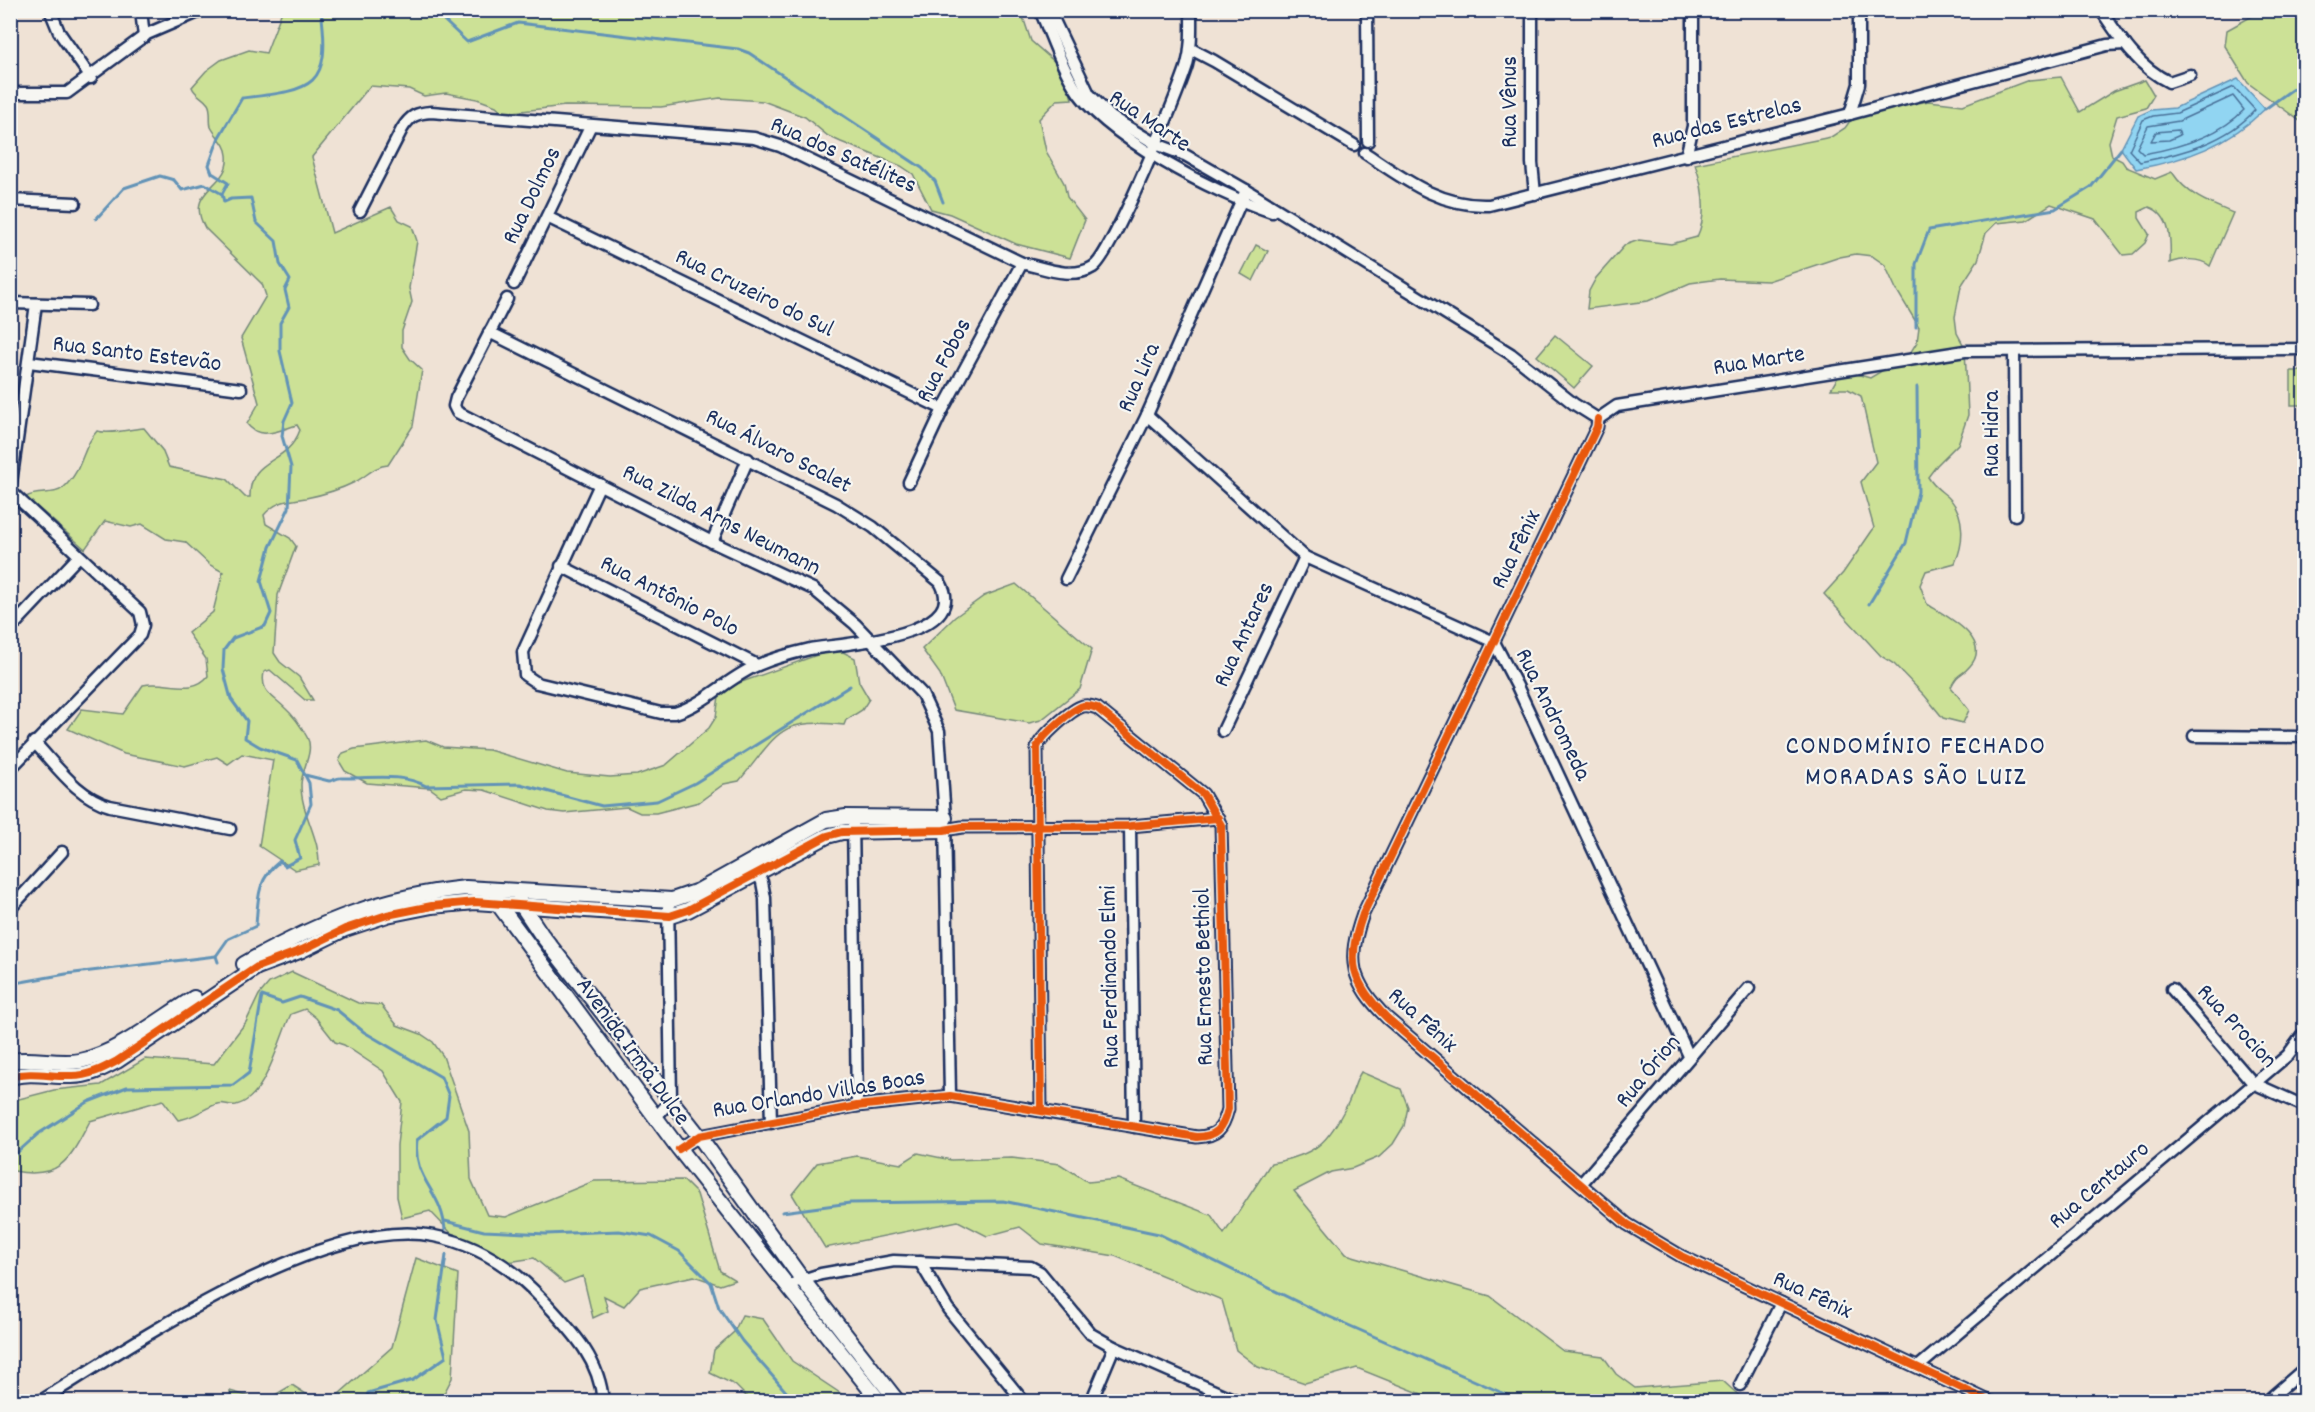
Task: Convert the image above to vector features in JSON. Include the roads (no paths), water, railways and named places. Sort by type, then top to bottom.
[{"type":"street","points":[[50,10],[59,32],[90,78]]},
{"type":"street","points":[[141,10],[144,37]]},
{"type":"street","points":[[10,93],[67,93],[144,37],[203,10]]},
{"type":"street","name":"Rua Marte","points":[[1040,10],[1074,86],[1092,110],[1200,180],[1241,202],[1284,216]]},
{"type":"street","name":"Rua Marte","points":[[1049,10],[1089,94],[1111,117],[1154,149],[1185,155],[1246,190],[1284,216],[1511,354],[1574,404],[1598,419],[1617,406],[1965,351],[2304,350]]},
{"type":"street","name":"Rua dos Satélites","points":[[360,211],[402,129],[409,118],[418,113],[431,112],[590,127],[754,138],[773,144],[1022,263],[1072,273],[1095,266],[1108,248],[1154,149],[1187,65],[1191,49],[1191,10]]},
{"type":"street","points":[[1191,49],[1353,145],[1355,152],[1365,153],[1369,148],[1367,10]]},
{"type":"street","name":"Rua Vênus","points":[[1532,10],[1532,163],[1535,194]]},
{"type":"street","points":[[1686,157],[1693,126],[1693,10]]},
{"type":"street","points":[[1850,114],[1859,84],[1859,10]]},
{"type":"street","points":[[2101,10],[2125,44],[2149,71],[2169,82],[2190,75]]},
{"type":"street","points":[[2107,45],[2113,28]]},
{"type":"street","name":"Rua das Estrelas","points":[[1365,153],[1419,189],[1461,204],[1489,206],[1686,157],[2107,45],[2125,44]]},
{"type":"street","points":[[1187,65],[1214,61]]},
{"type":"street","name":"Rua Dolmos","points":[[514,284],[590,127]]},
{"type":"street","points":[[1353,145],[1358,139],[1368,141]]},
{"type":"street","points":[[1200,180],[1206,167]]},
{"type":"street","name":"Rua Lira","points":[[1066,579],[1147,415],[1246,190]]},
{"type":"street","points":[[10,200],[75,203]]},
{"type":"street","name":"Rua Cruzeiro do Sul","points":[[546,217],[943,409]]},
{"type":"street","name":"Rua Fobos","points":[[909,482],[943,409],[1022,263]]},
{"type":"street","points":[[489,333],[507,299]]},
{"type":"street","points":[[10,303],[89,305]]},
{"type":"street","points":[[10,769],[140,635],[143,620],[140,612],[10,490],[36,304]]},
{"type":"street","name":"Rua Zilda Arns Neumann","points":[[489,333],[456,398],[454,406],[457,412],[712,542],[813,589],[855,624],[911,680],[935,717],[939,731],[944,824],[950,1096]]},
{"type":"street","name":"Rua Álvaro Scalet","points":[[489,333],[836,504],[864,521],[940,582],[944,598],[938,614],[920,627],[872,642],[810,649],[757,665],[681,712],[668,714],[537,682],[525,675],[523,652],[561,567]]},
{"type":"street","name":"Rua Hidra","points":[[2014,352],[2015,515]]},
{"type":"street","name":"Rua Santo Estevão","points":[[28,362],[241,389]]},
{"type":"street","name":"Rua Andromeda","points":[[1147,415],[1305,557],[1494,642],[1518,686],[1689,1056]]},
{"type":"street","name":"Rua Fênix","points":[[1598,419],[1597,427],[1363,914],[1352,947],[1357,979],[1375,1006],[1627,1224],[1663,1247],[1991,1401]]},
{"type":"street","points":[[712,542],[748,459]]},
{"type":"street","points":[[561,567],[600,484]]},
{"type":"street","points":[[10,629],[79,556]]},
{"type":"street","name":"Rua Antares","points":[[1223,731],[1305,557]]},
{"type":"street","name":"Rua Antônio Polo","points":[[561,567],[757,665]]},
{"type":"street","points":[[10,1077],[32,1073],[84,1075],[234,970],[299,944],[353,911],[395,899],[433,891],[466,888],[521,906],[670,916],[688,910],[826,820],[853,817],[962,827],[1038,827],[1130,826],[1218,818],[1203,794],[1092,706],[1078,708],[1038,741],[1038,827],[1041,1111]]},
{"type":"street","points":[[2194,736],[2304,737]]},
{"type":"street","points":[[34,742],[81,792],[91,799],[110,806],[230,829]]},
{"type":"street","points":[[853,817],[857,1106]]},
{"type":"street","name":"Rua Ernesto Bethiol","points":[[1218,818],[1222,839],[1228,1109],[1224,1126],[1218,1132]]},
{"type":"street","points":[[495,897],[515,892],[668,900],[691,894],[827,836],[944,824]]},
{"type":"street","name":"Rua Ferdinando Elmi","points":[[1130,826],[1134,1126]]},
{"type":"street","points":[[10,909],[63,852]]},
{"type":"street","points":[[754,867],[765,898],[771,1123]]},
{"type":"street","name":"Avenida Irmã Dulce","points":[[515,892],[521,906],[699,1136],[801,1279],[898,1401]]},
{"type":"street","name":"Avenida Irmã Dulce","points":[[495,897],[679,1149],[880,1401]]},
{"type":"street","points":[[656,1118],[671,1100],[668,900]]},
{"type":"street","name":"Rua Órion","points":[[1581,1184],[1749,988]]},
{"type":"street","name":"Rua Procion","points":[[2172,989],[2253,1083],[2304,1106]]},
{"type":"street","name":"Rua Centauro","points":[[1918,1367],[2288,1055],[2304,1033]]},
{"type":"street","points":[[10,1061],[81,1060],[121,1051]]},
{"type":"street","name":"Rua Orlando Villas Boas","points":[[679,1149],[699,1136],[857,1106],[950,1096],[1197,1137],[1208,1137],[1218,1132]]},
{"type":"street","points":[[39,1401],[232,1287],[309,1255],[354,1241],[375,1235],[406,1234],[435,1236],[457,1243],[491,1258],[521,1276],[569,1328],[591,1358],[598,1372],[603,1401]]},
{"type":"street","points":[[788,1286],[801,1279],[852,1267],[894,1261],[1025,1266],[1036,1269],[1086,1330],[1114,1347],[1240,1401]]},
{"type":"street","points":[[920,1262],[948,1309],[1024,1401]]},
{"type":"street","points":[[1740,1385],[1781,1303]]},
{"type":"street","points":[[1091,1401],[1114,1347]]},
{"type":"street","points":[[2266,1401],[2304,1369]]},
{"type":"water","points":[[2238,79],[2265,109],[2251,122],[2221,141],[2189,156],[2136,169],[2121,149],[2138,116],[2151,110],[2175,108]]},
{"type":"waterway","points":[[218,962],[216,956],[228,939],[256,926],[260,890],[272,868],[280,861],[285,866],[300,858],[295,840],[311,804],[309,783],[297,760],[260,747],[245,738],[247,721],[231,699],[223,669],[224,650],[233,638],[265,626],[271,613],[261,581],[270,547],[289,508],[291,467],[282,436],[284,421],[292,403],[280,351],[280,323],[289,307],[285,290],[290,280],[280,264],[276,241],[256,222],[251,198],[231,199],[224,202],[222,194],[228,183],[212,173],[209,165],[219,137],[242,98],[285,92],[312,81],[319,70],[323,56],[324,36],[321,10]]},
{"type":"waterway","points":[[433,10],[467,42],[518,23],[738,49],[749,53],[922,168],[935,181],[943,202]]},
{"type":"waterway","points":[[2265,109],[2304,81]]},
{"type":"waterway","points":[[1916,327],[1916,264],[1929,230],[2055,209],[2091,187],[2121,149]]},
{"type":"waterway","points":[[96,219],[124,188],[160,176],[174,180],[182,190],[205,184],[222,194]]},
{"type":"waterway","points":[[1869,604],[1906,543],[1918,492],[1917,387]]},
{"type":"waterway","points":[[305,775],[329,781],[340,778],[385,777],[406,779],[426,786],[520,784],[602,806],[657,801],[695,783],[850,686]]},
{"type":"waterway","points":[[10,984],[66,974],[216,956]]},
{"type":"waterway","points":[[10,1159],[38,1134],[88,1102],[127,1087],[233,1085],[249,1073],[262,996],[282,1003],[300,997],[337,1010],[364,1032],[441,1077],[449,1096],[446,1117],[417,1140],[417,1154],[423,1177],[440,1207],[445,1232]]},
{"type":"waterway","points":[[782,1212],[850,1203],[1003,1201],[1159,1234],[1314,1310],[1523,1402]]},
{"type":"waterway","points":[[445,1221],[484,1231],[546,1234],[619,1231],[651,1236],[679,1251],[711,1283],[719,1308],[742,1341],[795,1402]]},
{"type":"waterway","points":[[365,1402],[368,1393],[413,1380],[446,1357],[437,1320],[446,1255]]},
{"type":"district","name":"CONDOMÍNIO FECHADO MORADAS SÃO LUIZ","points":[[1916,762]]}]
